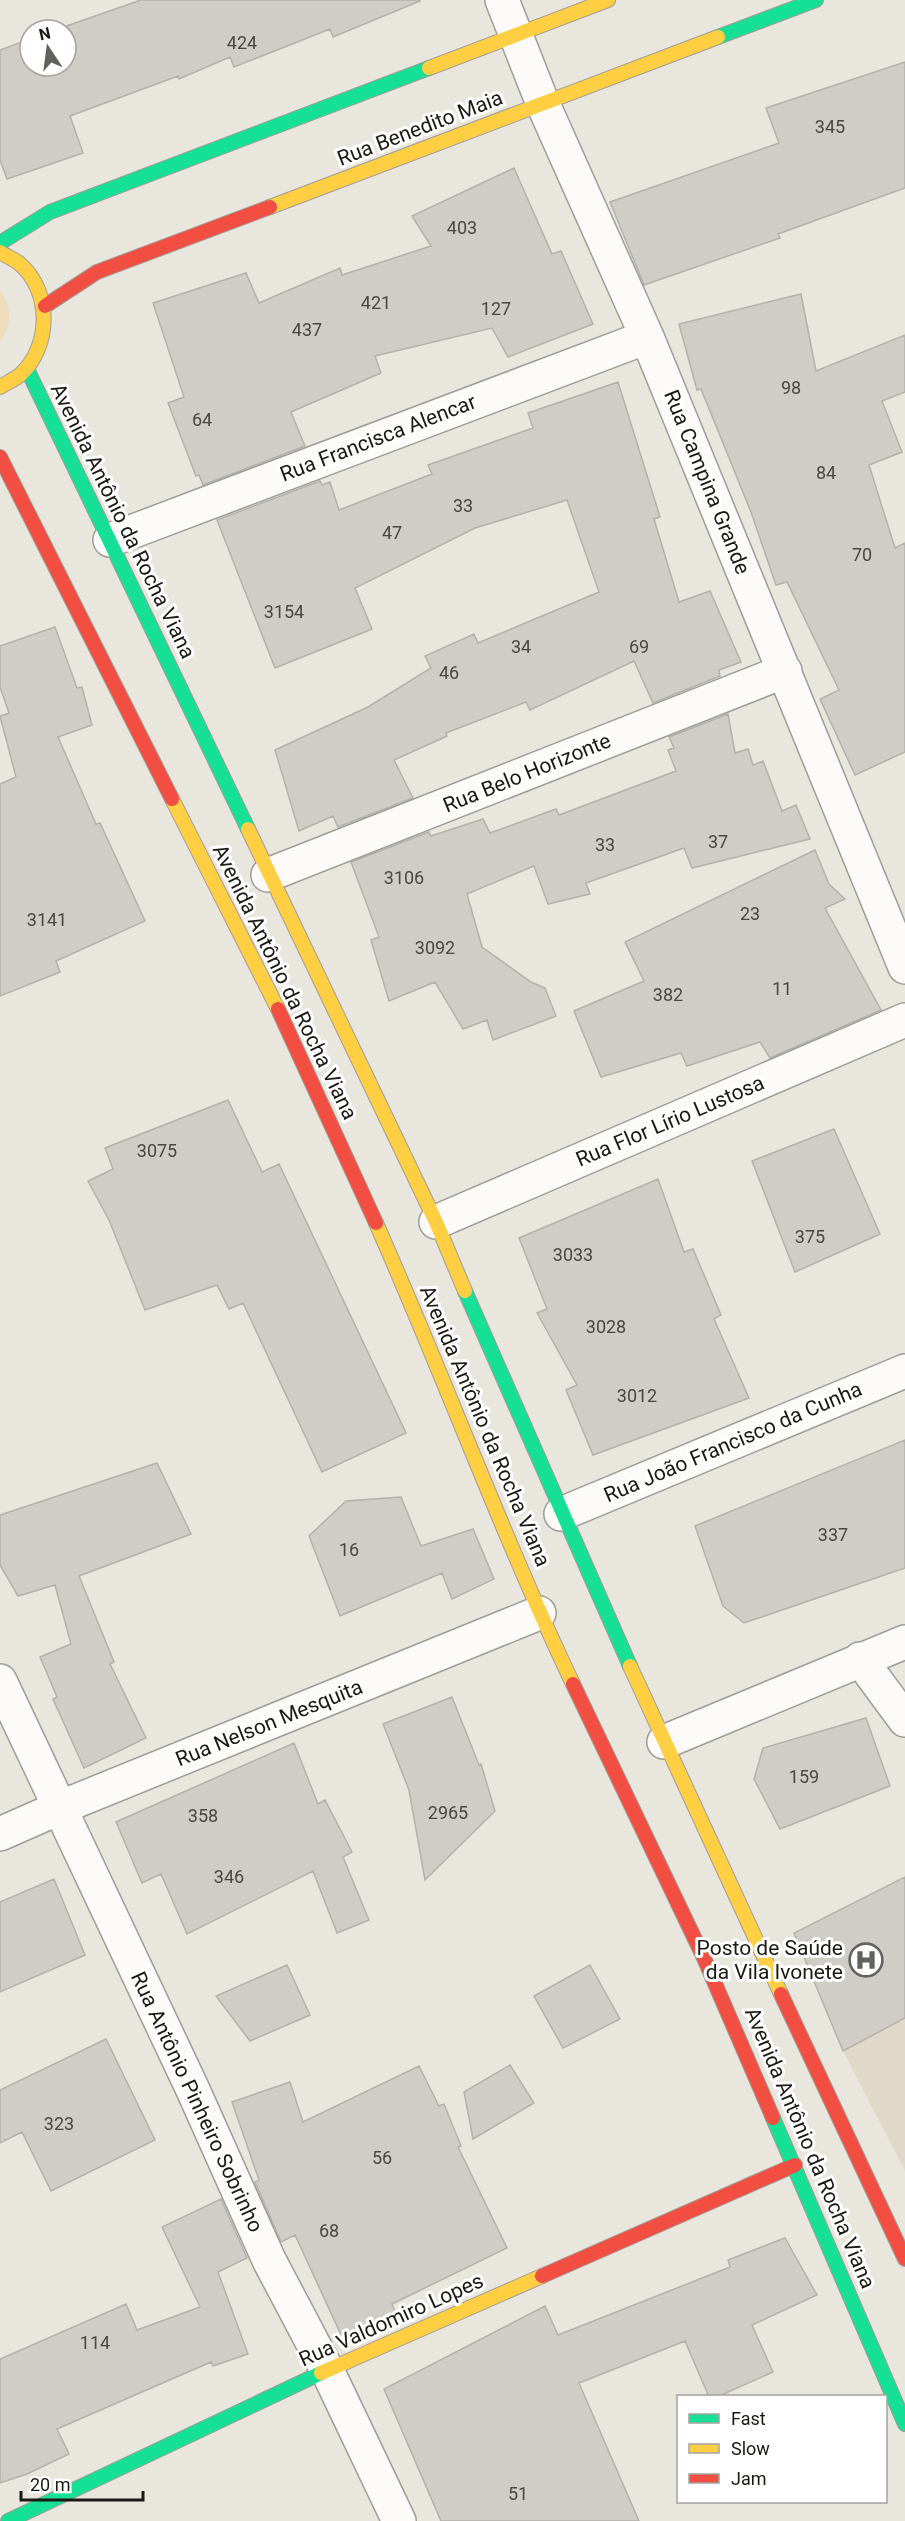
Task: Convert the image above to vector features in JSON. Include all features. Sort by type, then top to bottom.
[{"type":"main road","points":[[0,243],[51,212],[608,0]]},
{"type":"main road","name":"Rua Benedito Maia","points":[[45,306],[97,272],[816,0]]},
{"type":"main road","points":[[0,252],[15,258],[33,279],[45,306],[46,328],[39,351],[27,369],[11,383],[0,387]]},
{"type":"main road","name":"Avenida Antônio da Rocha Viana","points":[[27,369],[436,1222],[561,1514],[664,1742],[905,2259]]},
{"type":"main road","name":"Avenida Antônio da Rocha Viana","points":[[0,457],[295,1044],[417,1315],[539,1613],[704,1958],[905,2424]]},
{"type":"main road","name":"Rua Valdomiro Lopes","points":[[8,2521],[327,2370],[795,2165]]},
{"type":"street","name":"Rua Campina Grande","points":[[502,0],[543,104],[647,337],[905,967]]},
{"type":"street","name":"Rua Francisca Alencar","points":[[110,540],[647,337]]},
{"type":"street","name":"Rua Belo Horizonte","points":[[268,875],[785,671]]},
{"type":"street","name":"Rua Flor Lírio Lustosa","points":[[436,1222],[905,1020]]},
{"type":"street","name":"Rua João Francisco da Cunha","points":[[561,1514],[905,1371]]},
{"type":"street","name":"Rua Nelson Mesquita","points":[[0,1834],[539,1613]]},
{"type":"street","points":[[664,1742],[905,1641]]},
{"type":"street","points":[[860,1659],[905,1720]]},
{"type":"street","name":"Rua Antônio Pinheiro Sobrinho","points":[[0,1681],[193,2090],[269,2260],[327,2370],[399,2521]]},
{"type":"shaded area","points":[[0,290],[7,303],[9,316],[7,329],[0,342]]},
{"type":"shaded area","points":[[905,2018],[905,2171],[843,2051]]},
{"type":"building","points":[[141,0],[420,0],[333,37],[330,29],[234,67],[230,57],[179,79],[178,76],[70,116],[83,153],[7,179],[0,160],[0,50],[18,43],[18,78],[78,78],[78,22]]},
{"type":"building","points":[[905,62],[905,188],[778,234],[780,238],[644,285],[610,202],[779,143],[766,108]]},
{"type":"building","points":[[514,168],[552,254],[561,251],[593,324],[508,357],[492,328],[375,356],[381,373],[291,412],[305,446],[203,485],[199,475],[196,476],[168,403],[184,397],[153,303],[246,273],[259,303],[340,268],[342,275],[431,246],[412,216]]},
{"type":"building","points":[[801,294],[816,371],[905,335],[905,392],[882,401],[902,452],[869,465],[895,548],[905,543],[905,752],[855,775],[820,699],[839,690],[787,582],[776,585],[751,512],[701,389],[697,390],[679,324]]},
{"type":"building","points":[[618,382],[660,517],[654,519],[679,602],[710,591],[741,662],[719,670],[720,676],[653,703],[634,661],[530,710],[526,702],[446,733],[447,736],[394,760],[413,798],[338,827],[333,816],[299,831],[275,750],[368,707],[431,668],[425,656],[474,634],[478,643],[599,592],[567,500],[475,528],[355,588],[372,629],[275,668],[217,520],[320,481],[322,485],[330,482],[339,510],[432,474],[428,465],[533,428],[528,413]]},
{"type":"building","points":[[55,627],[77,688],[82,687],[92,725],[58,737],[96,824],[100,823],[145,921],[56,961],[60,972],[0,996],[0,784],[16,777],[0,716],[9,713],[0,687],[0,646]]},
{"type":"building","points":[[728,714],[735,753],[748,749],[753,765],[763,761],[782,811],[796,805],[810,839],[692,868],[684,848],[586,883],[590,894],[548,904],[534,866],[467,894],[482,947],[531,982],[545,988],[556,1016],[493,1040],[487,1020],[463,1029],[435,982],[389,1001],[371,940],[379,937],[351,862],[429,832],[431,836],[483,819],[490,833],[556,809],[559,815],[676,771],[668,750],[674,748],[669,737]]},
{"type":"building","points":[[815,850],[829,884],[845,899],[825,908],[881,1010],[770,1058],[760,1042],[687,1066],[681,1053],[601,1077],[574,1011],[644,981],[625,942]]},
{"type":"building","points":[[228,1100],[262,1172],[279,1164],[406,1433],[322,1472],[243,1303],[229,1309],[217,1285],[145,1310],[109,1220],[88,1181],[113,1169],[105,1148]]},
{"type":"building","points":[[834,1129],[880,1234],[795,1272],[752,1161]]},
{"type":"building","points":[[658,1179],[684,1252],[693,1249],[721,1315],[714,1319],[749,1398],[593,1455],[566,1390],[577,1385],[537,1313],[547,1309],[519,1238]]},
{"type":"building","points":[[905,1440],[905,1568],[744,1623],[723,1606],[695,1526]]},
{"type":"building","points":[[157,1463],[191,1534],[79,1576],[114,1662],[110,1664],[146,1738],[84,1768],[53,1699],[57,1697],[40,1657],[71,1644],[55,1585],[18,1596],[0,1565],[0,1515]]},
{"type":"building","points":[[401,1497],[421,1546],[473,1529],[494,1579],[452,1599],[442,1573],[340,1616],[309,1536],[346,1501]]},
{"type":"building","points":[[452,1697],[479,1765],[481,1764],[495,1811],[425,1880],[409,1790],[383,1724]]},
{"type":"building","points":[[866,1718],[890,1786],[780,1829],[754,1779],[763,1748]]},
{"type":"building","points":[[294,1743],[318,1804],[325,1800],[352,1852],[343,1857],[369,1920],[337,1933],[313,1871],[187,1934],[161,1874],[142,1883],[116,1822]]},
{"type":"building","points":[[905,1877],[905,2018],[843,2051],[794,1933]]},
{"type":"building","points":[[54,1879],[85,1955],[0,1992],[0,1902]]},
{"type":"building","points":[[287,1965],[310,2015],[250,2041],[216,1996]]},
{"type":"building","points":[[590,1965],[620,2019],[563,2048],[534,1996]]},
{"type":"building","points":[[106,2039],[155,2140],[51,2191],[22,2132],[0,2143],[0,2090]]},
{"type":"building","points":[[510,2065],[534,2103],[473,2139],[464,2092]]},
{"type":"building","points":[[419,2066],[439,2106],[444,2104],[461,2146],[458,2147],[507,2248],[392,2304],[395,2312],[342,2337],[295,2235],[281,2242],[255,2182],[259,2180],[232,2102],[290,2082],[303,2122]]},
{"type":"building","points":[[221,2199],[247,2258],[218,2272],[248,2354],[213,2366],[211,2362],[57,2429],[69,2454],[27,2474],[0,2483],[0,2359],[126,2304],[137,2330],[200,2307],[162,2227]]},
{"type":"building","points":[[785,2238],[817,2295],[752,2325],[773,2372],[721,2395],[708,2395],[685,2341],[579,2383],[639,2521],[441,2521],[384,2389],[545,2306],[558,2335],[730,2267],[728,2260]]},
{"type":"traffic: fast","points":[[718,37],[816,0]]},
{"type":"traffic: fast","points":[[0,243],[50,212],[429,68]]},
{"type":"traffic: fast","points":[[27,369],[248,829]]},
{"type":"traffic: fast","points":[[465,1291],[630,1666]]},
{"type":"traffic: fast","points":[[773,2118],[905,2424]]},
{"type":"traffic: fast","points":[[8,2521],[321,2373]]},
{"type":"traffic: slow","points":[[429,68],[608,0]]},
{"type":"traffic: slow","points":[[270,207],[718,37]]},
{"type":"traffic: slow","points":[[0,252],[20,264],[30,276],[38,289],[44,320],[38,350],[30,363],[20,375],[0,387]]},
{"type":"traffic: slow","points":[[172,799],[278,1009]]},
{"type":"traffic: slow","points":[[248,829],[436,1222],[465,1291]]},
{"type":"traffic: slow","points":[[376,1223],[521,1570],[573,1684]]},
{"type":"traffic: slow","points":[[630,1666],[781,1994]]},
{"type":"traffic: slow","points":[[321,2373],[542,2276]]},
{"type":"traffic: jam","points":[[45,306],[97,272],[270,207]]},
{"type":"traffic: jam","points":[[0,457],[172,799]]},
{"type":"traffic: jam","points":[[278,1009],[376,1223]]},
{"type":"traffic: jam","points":[[573,1684],[704,1958],[773,2118]]},
{"type":"traffic: jam","points":[[781,1994],[905,2259]]},
{"type":"traffic: jam","points":[[542,2276],[795,2165]]},
{"type":"place","name":"Posto de Saúde da Vila Ivonete","points":[[866,1960]]}]
